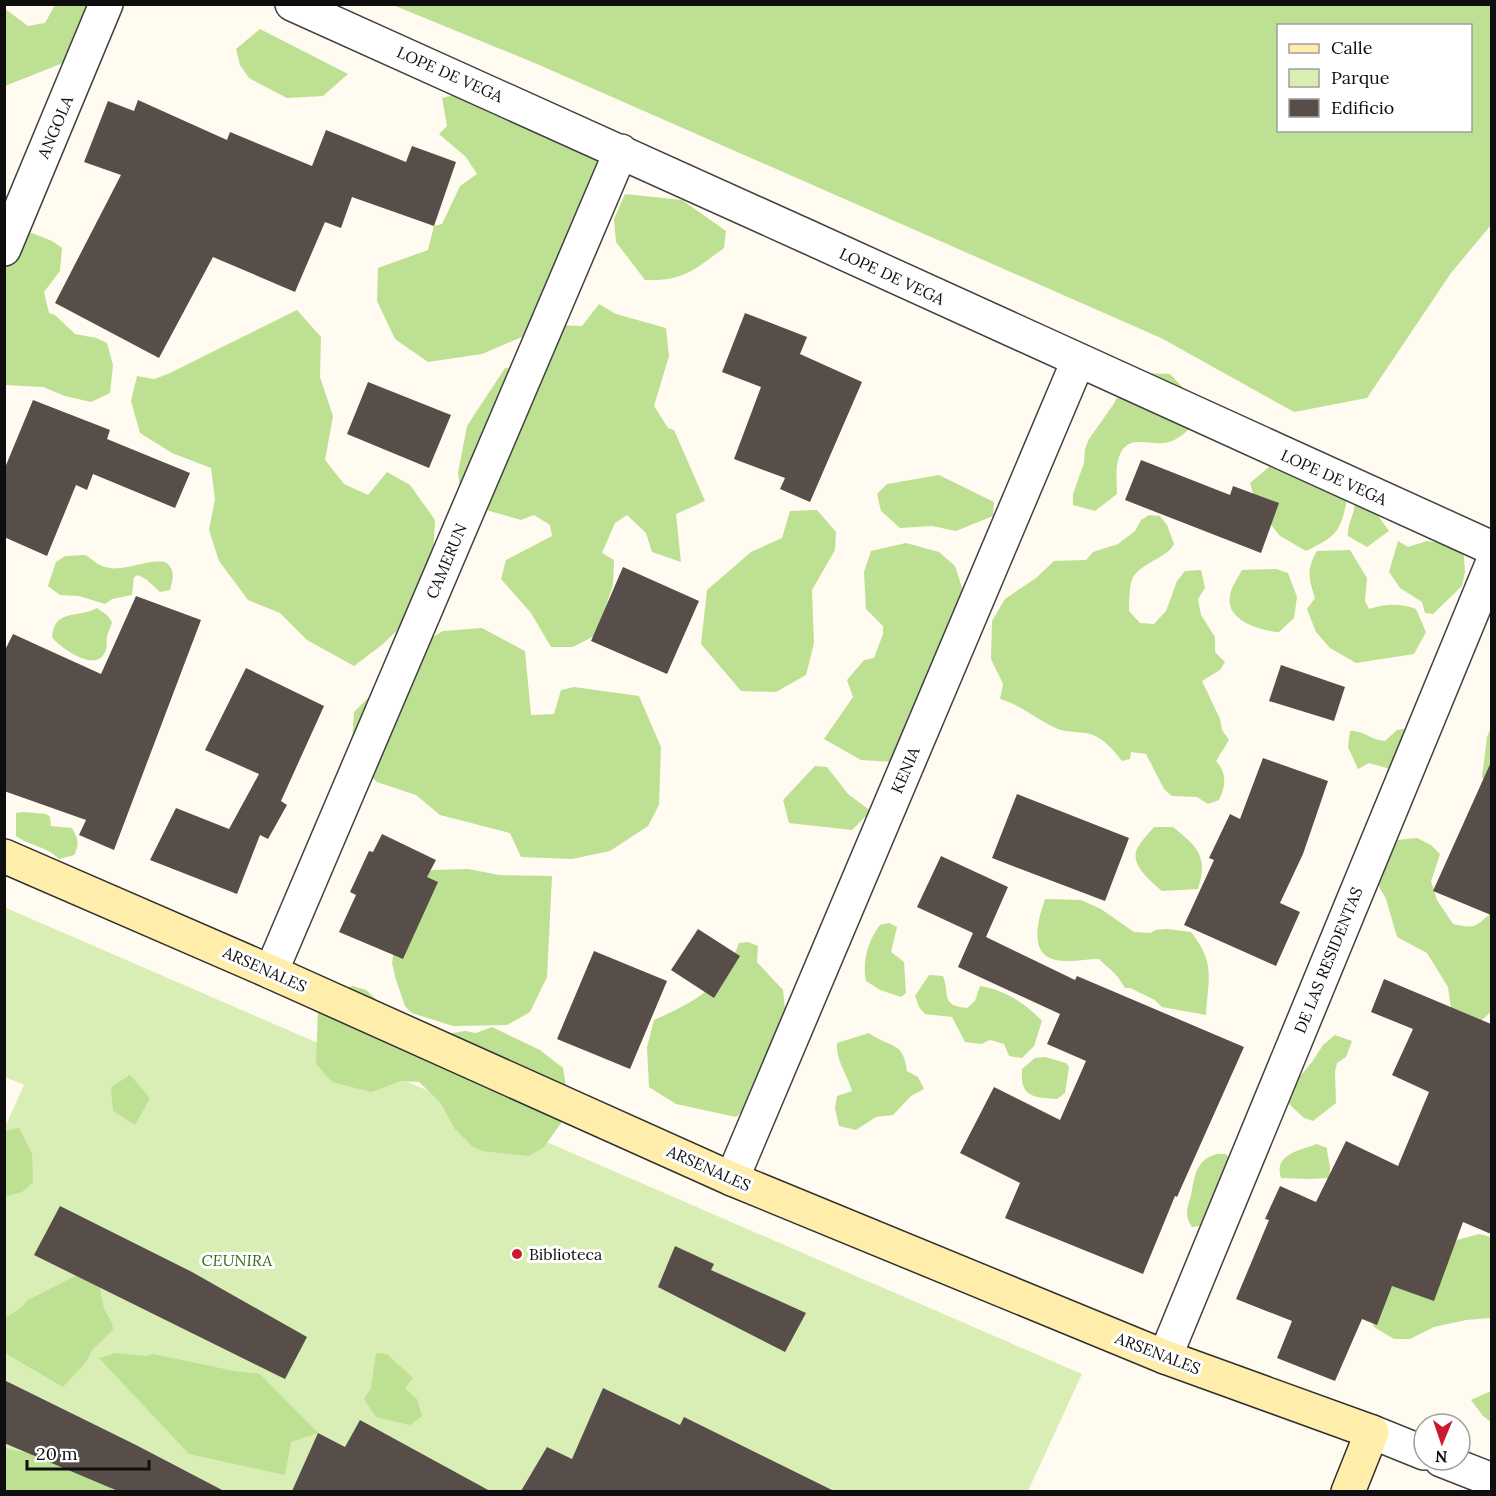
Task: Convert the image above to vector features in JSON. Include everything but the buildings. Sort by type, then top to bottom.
[{"type":"main road","name":"ARSENALES","points":[[4,856],[271,972],[732,1179],[1166,1357],[1372,1432]]},
{"type":"main road","points":[[1348,1491],[1372,1432]]},
{"type":"street","name":"ANGOLA","points":[[4,249],[106,4]]},
{"type":"street","name":"LOPE DE VEGA","points":[[292,4],[621,151],[1491,548]]},
{"type":"street","name":"CAMERUN","points":[[271,972],[621,151]]},
{"type":"street","name":"KENIA","points":[[732,1179],[1078,361]]},
{"type":"street","name":"DE LAS RESIDENTAS","points":[[1166,1357],[1491,564]]},
{"type":"street","name":"ARSENALES","points":[[1372,1432],[1412,1448]]},
{"type":"street","points":[[1471,1472],[1491,1480]]},
{"type":"green space","points":[[55,5],[91,5],[77,46],[63,63],[5,86],[4,8],[28,26],[45,23]]},
{"type":"green space","points":[[393,5],[1491,5],[1491,225],[1451,273],[1367,398],[1294,412],[1161,338],[537,64]]},
{"type":"green space","points":[[260,29],[348,74],[323,96],[287,98],[249,78],[240,65],[236,49]]},
{"type":"green space","points":[[480,88],[599,135],[596,179],[536,331],[482,354],[428,362],[395,339],[377,301],[378,268],[428,250],[434,226],[442,224],[460,186],[477,174],[466,157],[439,134],[447,126],[442,98]]},
{"type":"green space","points":[[625,194],[682,200],[726,231],[724,248],[688,273],[670,279],[645,280],[616,242],[614,219]]},
{"type":"green space","points":[[32,233],[62,248],[60,271],[44,292],[49,313],[55,315],[75,334],[96,338],[107,343],[113,365],[110,393],[91,402],[65,396],[43,387],[5,385],[5,264],[10,238]]},
{"type":"green space","points":[[599,304],[616,314],[666,328],[669,356],[654,406],[668,428],[674,430],[705,501],[676,514],[681,562],[652,552],[646,533],[627,515],[615,523],[602,553],[614,560],[613,585],[596,635],[573,647],[551,647],[531,613],[501,579],[506,560],[552,536],[550,525],[534,515],[521,520],[472,506],[461,496],[458,473],[467,426],[505,368],[523,370],[554,325],[582,326]]},
{"type":"green space","points":[[297,310],[321,337],[320,377],[333,416],[325,460],[344,484],[368,495],[387,472],[410,485],[435,520],[432,577],[419,609],[383,644],[354,666],[307,640],[280,613],[248,600],[219,561],[209,530],[215,499],[211,468],[172,453],[140,433],[131,401],[137,376],[154,379],[168,374]]},
{"type":"green space","points":[[1145,373],[1170,374],[1188,393],[1195,423],[1173,441],[1138,442],[1127,445],[1122,450],[1118,461],[1117,494],[1095,511],[1073,505],[1073,494],[1084,463],[1085,449],[1089,439],[1113,405],[1124,384]]},
{"type":"green space","points":[[1281,457],[1349,492],[1338,529],[1327,540],[1306,551],[1280,536],[1257,507],[1250,483]]},
{"type":"green space","points":[[939,475],[994,502],[993,516],[956,531],[932,526],[900,528],[881,511],[877,494],[887,484]]},
{"type":"green space","points":[[1366,499],[1389,531],[1367,547],[1348,536],[1355,503]]},
{"type":"green space","points":[[817,510],[836,532],[835,550],[812,590],[814,643],[806,675],[776,692],[741,691],[701,644],[707,590],[751,552],[782,538],[790,511]]},
{"type":"green space","points":[[1149,515],[1160,516],[1167,525],[1174,544],[1168,552],[1142,568],[1133,577],[1129,611],[1140,623],[1154,624],[1166,611],[1177,581],[1185,571],[1201,570],[1205,588],[1198,599],[1201,615],[1215,637],[1215,652],[1225,662],[1220,670],[1202,681],[1220,719],[1222,730],[1229,740],[1216,761],[1224,775],[1223,790],[1219,800],[1208,804],[1197,797],[1172,796],[1164,789],[1146,754],[1131,752],[1130,759],[1122,761],[1097,737],[1058,729],[1000,699],[1003,684],[991,659],[992,621],[1005,599],[1036,578],[1054,561],[1086,560],[1093,552],[1118,544],[1135,531],[1141,520]]},
{"type":"green space","points":[[1398,541],[1408,547],[1427,541],[1463,546],[1465,572],[1462,586],[1433,614],[1425,613],[1422,602],[1400,588],[1389,572]]},
{"type":"green space","points":[[906,543],[939,552],[955,566],[964,594],[895,762],[861,760],[824,739],[853,697],[847,680],[864,660],[874,658],[883,634],[883,626],[866,609],[864,572],[871,551]]},
{"type":"green space","points":[[1350,550],[1367,578],[1365,601],[1369,609],[1392,605],[1416,609],[1426,632],[1414,654],[1356,663],[1330,648],[1316,632],[1307,609],[1315,598],[1311,585],[1311,563],[1317,551]]},
{"type":"green space","points":[[85,555],[109,568],[165,562],[172,571],[170,590],[160,592],[138,575],[134,577],[132,595],[112,599],[105,604],[79,596],[60,595],[48,586],[56,562],[65,556]]},
{"type":"green space","points":[[1276,569],[1288,573],[1297,597],[1294,618],[1279,632],[1246,623],[1238,618],[1230,604],[1232,589],[1242,570]]},
{"type":"green space","points":[[97,608],[112,622],[105,652],[99,659],[85,659],[77,656],[52,637],[57,622],[62,618]]},
{"type":"green space","points":[[482,628],[525,651],[531,715],[554,714],[561,690],[574,687],[639,696],[661,747],[659,805],[648,826],[610,851],[572,859],[521,857],[510,833],[440,815],[416,795],[377,782],[351,758],[354,712],[372,694],[407,696],[415,647],[443,631]]},
{"type":"green space","points":[[1491,727],[1491,789],[1482,777],[1487,737]]},
{"type":"green space","points":[[1408,728],[1390,769],[1369,763],[1358,769],[1348,747],[1350,731],[1385,741],[1397,730]]},
{"type":"green space","points":[[815,766],[827,767],[848,794],[871,811],[852,830],[789,823],[783,800]]},
{"type":"green space","points":[[16,813],[46,814],[50,817],[51,826],[72,828],[78,841],[74,855],[59,859],[49,851],[16,836]]},
{"type":"green space","points":[[1154,827],[1173,827],[1194,846],[1201,859],[1202,868],[1198,889],[1162,891],[1142,872],[1136,860],[1136,853],[1140,844]]},
{"type":"green space","points":[[1417,838],[1431,845],[1440,854],[1431,881],[1437,900],[1453,924],[1475,926],[1491,913],[1491,1012],[1470,1030],[1453,1023],[1448,987],[1427,953],[1397,937],[1386,899],[1375,879],[1388,841]]},
{"type":"green space","points":[[468,869],[499,875],[552,876],[547,977],[530,1012],[507,1025],[453,1026],[412,1013],[405,1006],[396,980],[392,963],[396,935],[417,875],[433,870]]},
{"type":"green space","points":[[1045,899],[1081,900],[1101,909],[1134,932],[1151,933],[1155,930],[1167,929],[1191,932],[1204,953],[1209,971],[1206,1015],[1162,1007],[1155,1000],[1130,988],[1125,988],[1116,975],[1099,959],[1066,961],[1047,956],[1041,950],[1037,934]]},
{"type":"green space","name":"CEUNIRA","points":[[4,907],[1082,1374],[1028,1491],[5,1491],[4,1129],[24,1085],[5,1077]]},
{"type":"green space","points":[[889,923],[897,927],[891,952],[904,962],[906,993],[901,997],[880,990],[866,981],[865,966],[869,944],[880,925]]},
{"type":"green space","points":[[748,942],[758,946],[757,962],[783,990],[785,1009],[783,1044],[753,1102],[736,1117],[676,1104],[649,1087],[647,1047],[654,1020],[682,1007],[706,991],[725,971],[739,943]]},
{"type":"green space","points":[[929,975],[943,976],[949,1002],[959,1007],[967,1008],[975,1001],[980,986],[1006,994],[1022,1003],[1042,1021],[1034,1046],[1022,1058],[1009,1056],[1004,1044],[990,1040],[981,1044],[965,1042],[952,1017],[925,1014],[919,1007],[915,996]]},
{"type":"green space","points":[[353,986],[366,990],[395,1017],[430,1037],[465,1031],[476,1033],[492,1027],[540,1050],[563,1068],[568,1099],[564,1119],[544,1147],[529,1156],[482,1151],[473,1147],[455,1129],[440,1102],[419,1082],[401,1081],[371,1092],[332,1082],[316,1064],[318,1008],[338,990]]},
{"type":"green space","points":[[869,1033],[899,1050],[907,1071],[918,1077],[924,1089],[911,1096],[893,1115],[876,1117],[856,1130],[839,1126],[835,1108],[837,1096],[852,1091],[840,1062],[837,1043]]},
{"type":"green space","points":[[1335,1035],[1352,1041],[1346,1057],[1337,1063],[1336,1103],[1313,1121],[1304,1118],[1289,1104],[1288,1091],[1323,1045]]},
{"type":"green space","points":[[1045,1057],[1066,1063],[1069,1067],[1065,1093],[1057,1099],[1035,1096],[1026,1091],[1023,1086],[1022,1069],[1035,1058]]},
{"type":"green space","points":[[130,1075],[150,1098],[135,1125],[113,1111],[111,1087]]},
{"type":"green space","points":[[19,1128],[32,1154],[33,1182],[22,1192],[5,1197],[5,1131]]},
{"type":"green space","points":[[1317,1144],[1327,1148],[1330,1167],[1328,1178],[1281,1178],[1281,1163],[1285,1158],[1296,1151]]},
{"type":"green space","points":[[1217,1154],[1226,1154],[1230,1159],[1206,1225],[1192,1227],[1187,1211],[1195,1175],[1204,1160]]},
{"type":"green space","points":[[1479,1234],[1491,1237],[1491,1318],[1466,1320],[1434,1327],[1410,1339],[1394,1339],[1374,1327],[1369,1313],[1374,1297],[1442,1244]]},
{"type":"green space","points":[[75,1276],[99,1283],[104,1309],[112,1323],[113,1330],[92,1350],[86,1362],[63,1387],[5,1353],[5,1318],[21,1308],[28,1300]]},
{"type":"green space","points":[[116,1353],[146,1356],[153,1354],[234,1371],[260,1374],[318,1433],[291,1442],[285,1475],[189,1454],[99,1358]]},
{"type":"green space","points":[[376,1353],[387,1354],[413,1378],[405,1388],[417,1399],[422,1416],[410,1425],[376,1417],[364,1399],[371,1388]]},
{"type":"green space","points":[[1491,1391],[1491,1422],[1483,1416],[1471,1400]]},
{"type":"green space","points":[[4,1448],[80,1464],[147,1491],[5,1491]]},
{"type":"place","name":"Biblioteca","points":[[517,1254]]}]
